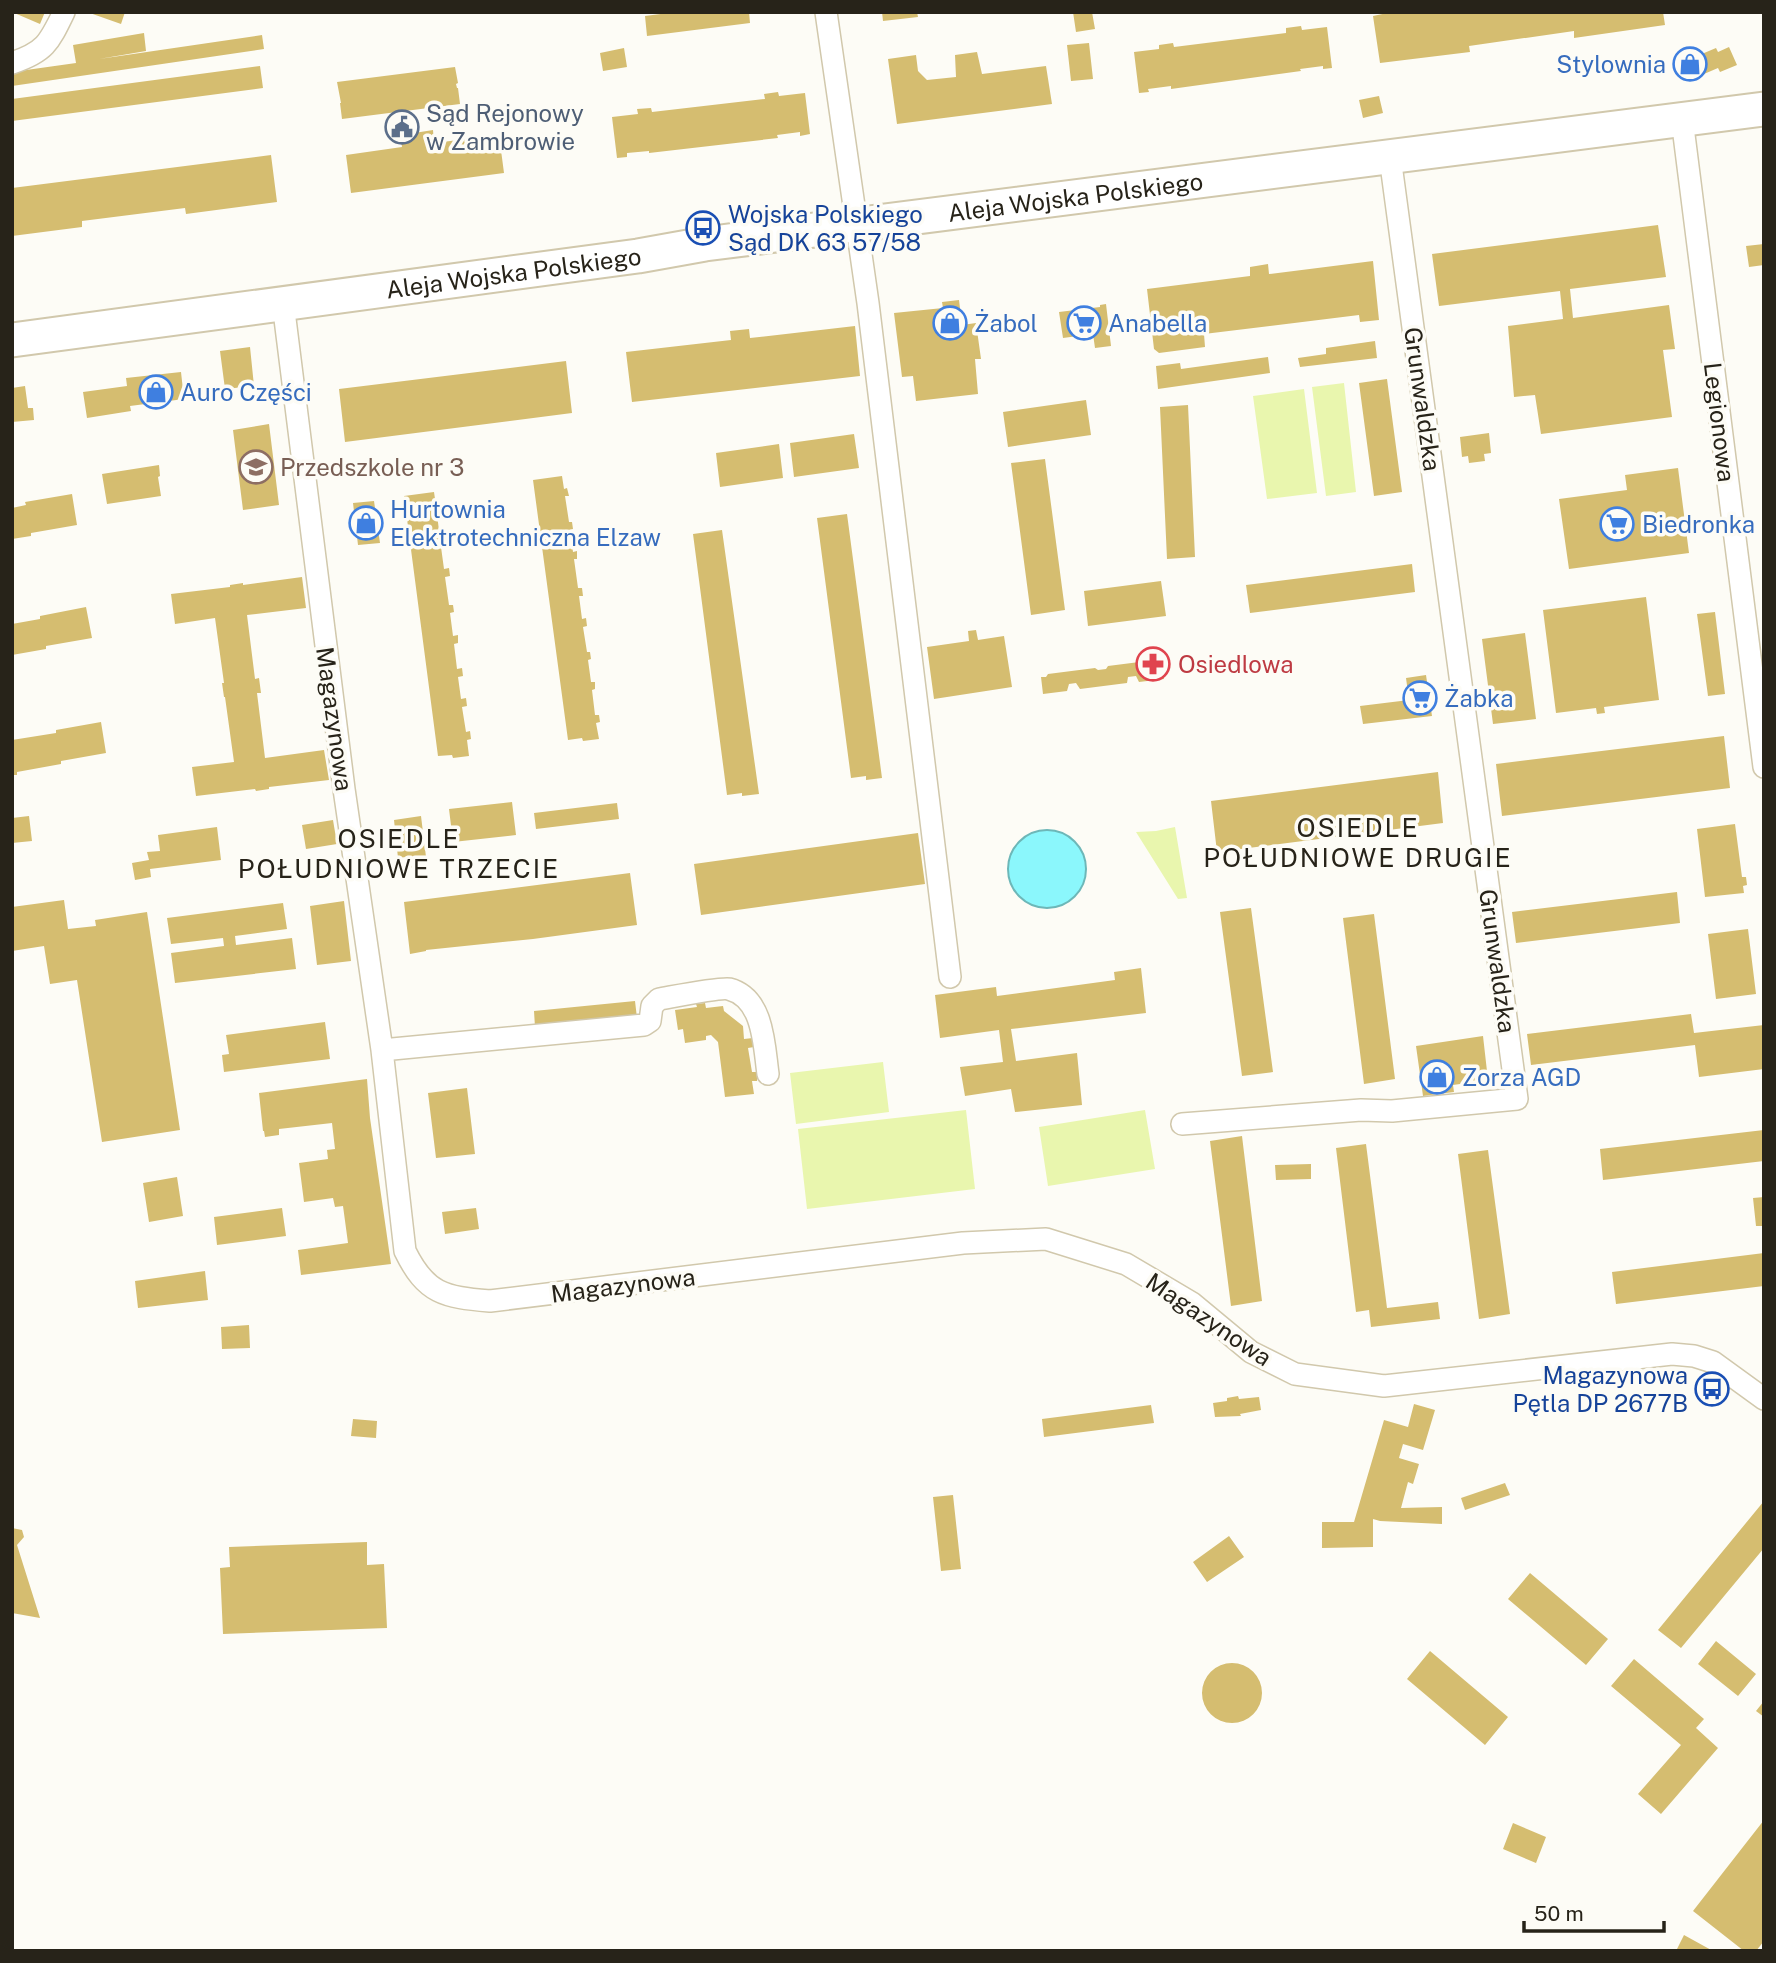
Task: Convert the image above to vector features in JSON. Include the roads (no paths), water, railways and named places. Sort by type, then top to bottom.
[{"type":"main road","name":"Aleja Wojska Polskiego","points":[[12,340],[481,278],[705,244],[1764,109]]},
{"type":"street","points":[[12,63],[33,56],[50,40],[64,12]]},
{"type":"street","points":[[826,12],[891,486],[950,978]]},
{"type":"street","name":"Legionowa","points":[[1682,119],[1764,767]]},
{"type":"street","name":"Grunwaldzka","points":[[1182,1124],[1361,1110],[1392,1111],[1517,1099],[1390,157]]},
{"type":"street","name":"Magazynowa","points":[[283,303],[344,789],[382,1050],[405,1251],[421,1278],[436,1290],[461,1298],[490,1301],[963,1243],[1046,1239],[1126,1264],[1192,1303],[1251,1352],[1295,1374],[1384,1386],[1672,1354],[1694,1356],[1713,1362],[1764,1399]]},
{"type":"street","points":[[382,1050],[644,1025],[650,1021],[652,1006],[659,999],[729,989],[748,999],[760,1020],[768,1074]]},
{"type":"water","points":[[1047,830],[1062,833],[1074,842],[1083,854],[1086,869],[1083,884],[1074,896],[1062,905],[1047,908],[1032,905],[1020,896],[1011,884],[1008,869],[1011,854],[1020,842],[1032,833]]},
{"type":"place","name":"Stylownia","points":[[1690,64]]},
{"type":"place","name":"Sąd Rejonowy w Zambrowie","points":[[402,127]]},
{"type":"place","name":"Wojska Polskiego Sąd DK 63 57/58","points":[[703,228]]},
{"type":"place","name":"Żabol","points":[[950,323]]},
{"type":"place","name":"Anabella","points":[[1084,323]]},
{"type":"place","name":"Auro Części","points":[[156,392]]},
{"type":"place","name":"Przedszkole nr 3","points":[[256,467]]},
{"type":"place","name":"Hurtownia Elektrotechniczna Elzaw","points":[[366,523]]},
{"type":"place","name":"Biedronka","points":[[1617,524]]},
{"type":"place","name":"Osiedlowa","points":[[1153,664]]},
{"type":"place","name":"Żabka","points":[[1420,698]]},
{"type":"place","name":"Zorza AGD","points":[[1437,1077]]},
{"type":"place","name":"Magazynowa Pętla DP 2677B","points":[[1712,1389]]},
{"type":"district","name":"OSIEDLE POŁUDNIOWE DRUGIE","points":[[1358,842]]},
{"type":"district","name":"OSIEDLE POŁUDNIOWE TRZECIE","points":[[399,853]]}]
